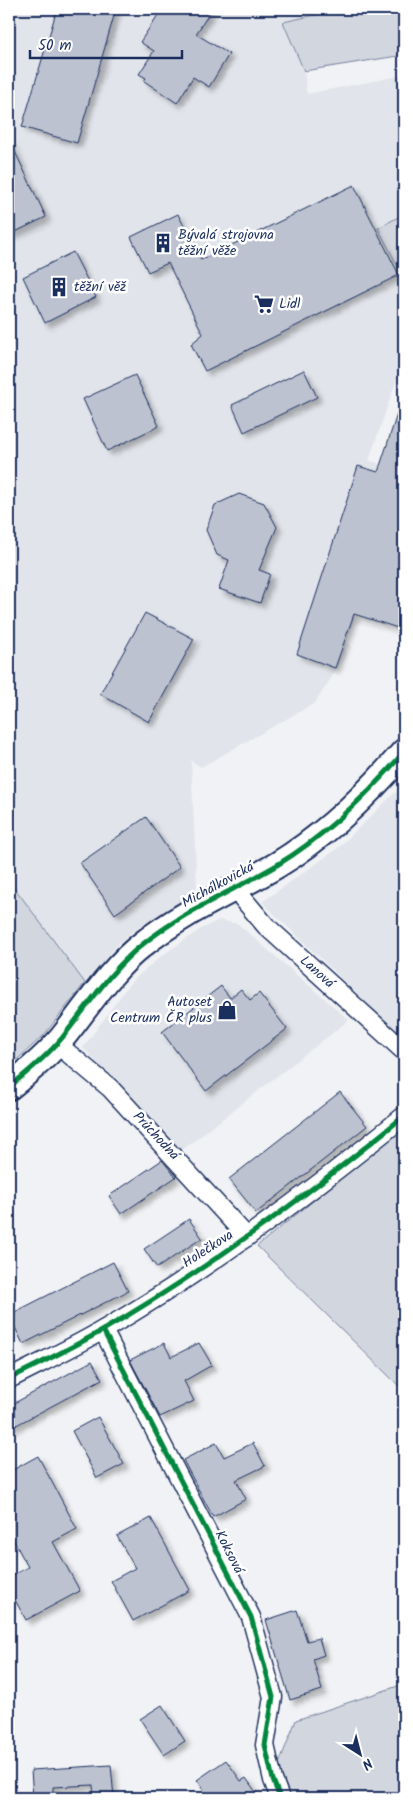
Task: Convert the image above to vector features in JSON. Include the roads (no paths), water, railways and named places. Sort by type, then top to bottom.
[{"type":"street","name":"Michálkovická","points":[[9,1087],[36,1065],[57,1044],[110,975],[143,944],[180,919],[278,864],[312,841],[366,792],[404,752]]},
{"type":"street","name":"Lanová","points":[[234,888],[266,926],[404,1051]]},
{"type":"street","name":"Průchodná","points":[[57,1044],[110,1088],[247,1237]]},
{"type":"street","name":"Holečkova","points":[[9,1379],[103,1330],[247,1237],[318,1186],[404,1116]]},
{"type":"street","name":"Koksová","points":[[103,1330],[250,1617],[272,1697],[265,1745],[280,1798]]},
{"type":"place","name":"Bývalá strojovna těžní věže","points":[[163,243]]},
{"type":"place","name":"těžní věž","points":[[59,287]]},
{"type":"place","name":"Lidl","points":[[264,304]]},
{"type":"place","name":"Autoset Centrum ČR plus","points":[[227,1010]]}]
